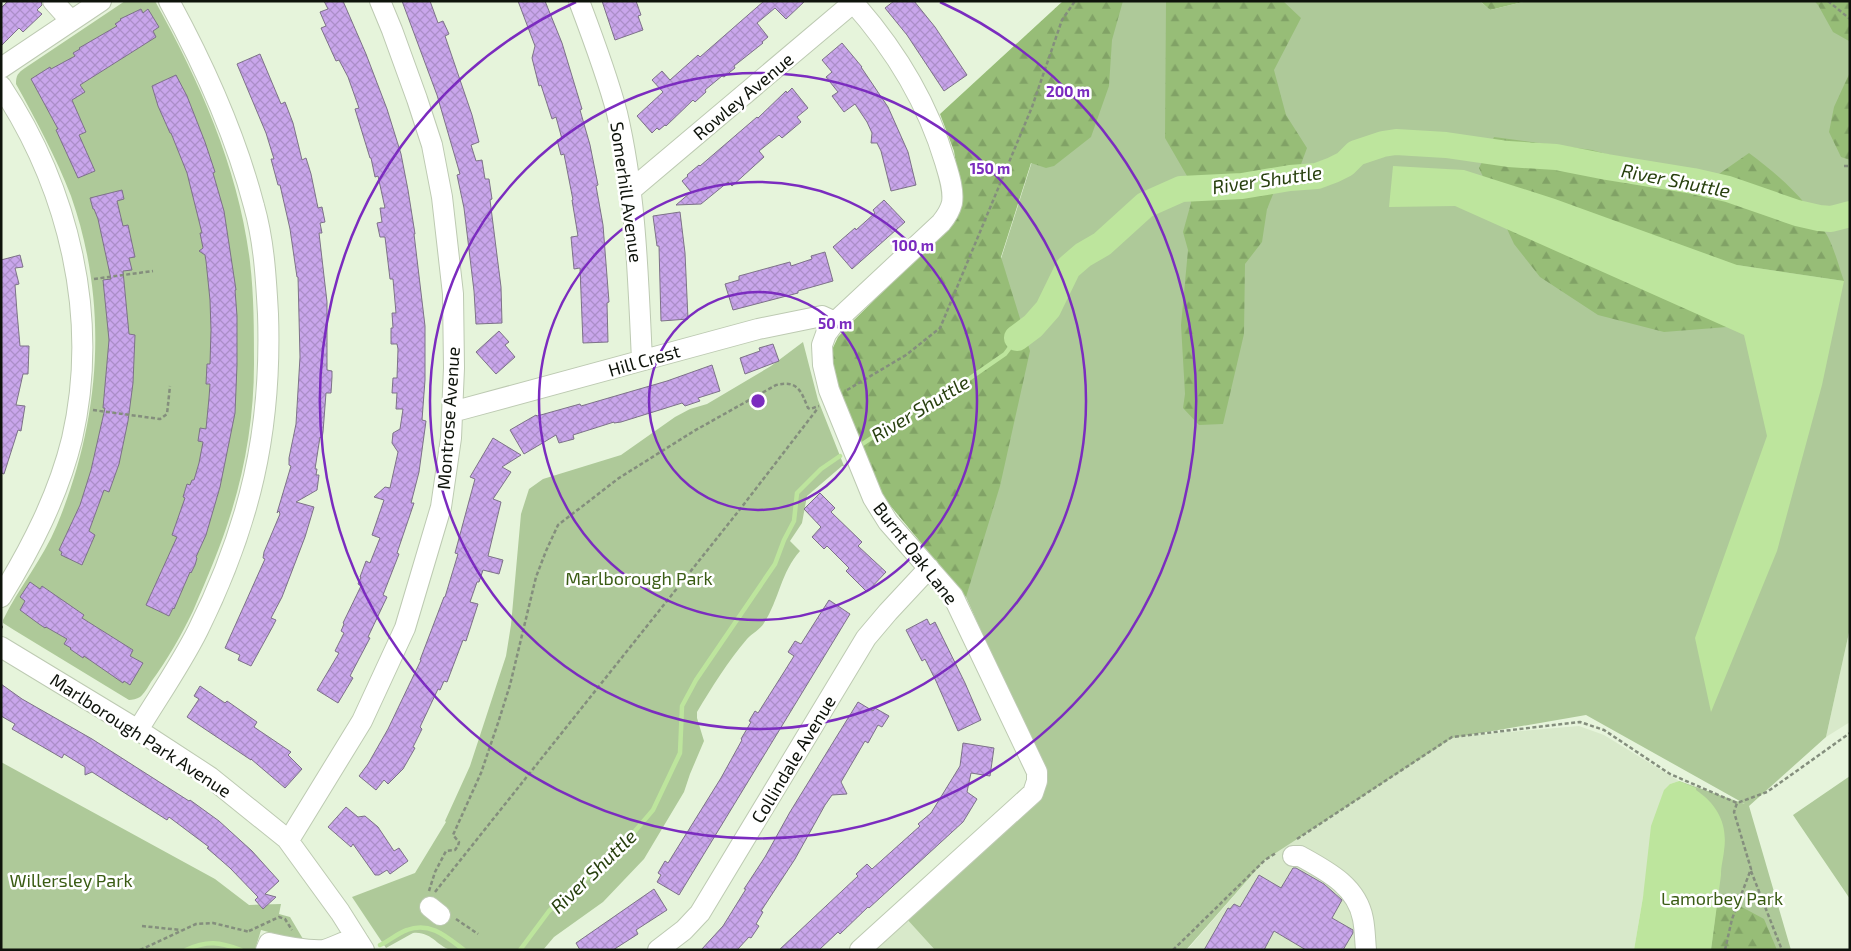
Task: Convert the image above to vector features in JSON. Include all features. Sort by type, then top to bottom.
[{"type":"street","points":[[53,1],[71,22]]},
{"type":"street","points":[[1,68],[101,1]]},
{"type":"street","points":[[138,730],[198,631],[239,534],[264,431],[268,368],[266,281],[255,208],[235,142],[221,106],[198,54],[169,1]]},
{"type":"street","name":"Montrose Avenue","points":[[289,840],[362,721],[405,628],[441,507],[451,438],[455,331],[454,294],[442,197],[432,145],[417,99],[380,1]]},
{"type":"street","name":"Somerhill Avenue","points":[[579,1],[616,112],[631,190],[636,236],[642,360]]},
{"type":"street","name":"Rowley Avenue","points":[[631,190],[853,2]]},
{"type":"street","name":"Burnt Oak Lane","points":[[853,2],[898,59],[924,106],[936,132],[949,174],[952,202],[949,212],[941,223],[835,322],[826,334],[822,345],[823,365],[829,390],[873,498],[888,522],[950,592],[1037,772],[1037,781],[1033,793],[860,950]]},
{"type":"street","points":[[1,86],[41,158],[56,192],[69,235],[82,316],[81,369],[72,440],[57,487],[30,547],[1,597]]},
{"type":"street","name":"Hill Crest","points":[[452,412],[642,360],[807,318],[822,316],[835,322]]},
{"type":"street","name":"Collindale Avenue","points":[[658,950],[684,930],[700,913],[866,638],[929,568]]},
{"type":"street","name":"Marlborough Park Avenue","points":[[2,634],[138,730],[210,776],[289,840],[360,944]]},
{"type":"street","points":[[1288,850],[1347,886],[1357,900],[1363,918],[1366,950]]},
{"type":"street","points":[[260,940],[298,950],[324,950],[346,940],[360,944]]},
{"type":"path","points":[[846,390],[906,355],[940,328],[1032,107],[1062,20],[1075,1]]},
{"type":"path","points":[[1828,1],[1850,18]]},
{"type":"path","points":[[1844,166],[1850,166]]},
{"type":"path","points":[[77,281],[153,271]]},
{"type":"path","points":[[790,384],[796,386],[801,391],[810,410],[820,405],[433,907],[429,888],[446,851],[451,852],[458,846],[459,842],[454,835],[481,773],[498,723],[510,685],[536,578],[543,557],[558,525],[619,478],[728,411],[776,385],[790,384]]},
{"type":"path","points":[[77,405],[110,413],[160,419],[166,414],[170,386]]},
{"type":"path","points":[[1173,950],[1265,860],[1288,850],[1452,738],[1580,722],[1604,730],[1670,774],[1736,803],[1767,792],[1850,733]]},
{"type":"path","points":[[1736,803],[1734,812],[1751,869],[1782,950]]},
{"type":"path","points":[[1725,950],[1732,919],[1751,869]]},
{"type":"path","points":[[140,950],[196,924],[214,923],[260,940],[279,918],[284,919],[294,933]]},
{"type":"path","points":[[142,926],[182,930]]},
{"type":"shaded area","points":[[1393,166],[1464,170],[1555,199],[1737,265],[1844,281],[1822,385],[1777,551],[1711,712],[1695,638],[1767,436],[1744,335],[1455,206],[1389,207]]},
{"type":"shaded area","points":[[1850,628],[1850,722],[1826,737]]},
{"type":"shaded area","points":[[1579,726],[1604,735],[1679,781],[1670,784],[1643,897],[1634,950],[1187,950],[1265,860],[1452,737]]},
{"type":"shaded area","points":[[1679,781],[1696,788],[1716,809],[1723,824],[1725,842],[1711,950],[1634,950],[1643,897],[1651,826],[1664,790],[1670,784]]},
{"type":"shaded area","points":[[905,917],[935,950],[869,950]]},
{"type":"green space","points":[[125,1],[155,1],[187,63],[215,127],[227,160],[245,228],[250,262],[254,338],[253,402],[248,439],[241,476],[227,525],[214,562],[179,639],[143,694],[140,697],[129,700],[3,623],[9,608],[38,561],[57,525],[72,485],[91,403],[95,361],[95,320],[91,278],[83,237],[65,181],[16,84],[16,78],[25,68]]},
{"type":"green space","points":[[1063,1],[1123,1],[1112,40],[1109,86],[1091,137],[1054,166],[1046,168],[1031,163],[1001,257],[1030,351],[1000,486],[966,597],[880,493],[835,384],[831,352],[838,337],[851,323],[954,222],[962,203],[954,151],[940,114]]},
{"type":"green space","name":"Lamorbey Park","points":[[1086,1],[1480,1],[1490,10],[1527,1],[1814,1],[1850,29],[1850,628],[1826,737],[1749,806],[1791,950],[1657,950],[1671,890],[1679,781],[1745,804],[1586,715],[1452,738],[1265,860],[1186,950],[935,950],[905,917],[1044,773],[966,597],[880,493],[970,356],[1080,11]]},
{"type":"green space","points":[[1166,1],[1283,1],[1301,18],[1274,70],[1286,115],[1307,148],[1300,167],[1278,182],[1267,209],[1262,242],[1245,264],[1244,334],[1223,424],[1199,425],[1183,408],[1185,394],[1181,325],[1188,250],[1183,232],[1191,203],[1187,176],[1165,138]]},
{"type":"green space","points":[[1480,1],[1527,1],[1490,10]]},
{"type":"green space","points":[[1814,1],[1850,1],[1850,57],[1849,41],[1833,32]]},
{"type":"green space","points":[[1850,72],[1850,160],[1841,157],[1829,132],[1834,107]]},
{"type":"green space","points":[[1494,137],[1592,150],[1706,183],[1749,153],[1783,180],[1812,212],[1828,237],[1844,281],[1737,265],[1727,327],[1664,332],[1598,315],[1540,277],[1514,244],[1479,168]]},
{"type":"green space","name":"Marlborough Park","points":[[803,342],[818,400],[844,466],[807,496],[802,523],[790,541],[800,551],[788,568],[769,614],[758,630],[749,637],[733,656],[697,712],[704,741],[684,792],[644,859],[603,902],[554,937],[543,950],[452,950],[420,933],[413,933],[386,948],[352,897],[415,873],[446,822],[470,766],[506,656],[511,625],[521,514],[529,489],[543,479],[621,455],[675,417],[690,409],[707,404],[771,366]]},
{"type":"green space","name":"Willersley Park","points":[[1,762],[215,879],[249,905],[281,904],[279,914],[290,917],[303,939],[295,939],[261,930],[255,950],[1,950]]},
{"type":"green space","points":[[1850,776],[1850,899],[1793,815]]},
{"type":"green space","name":"Lamorbey Park","points":[[1718,894],[1764,919],[1777,950],[1711,950]]},
{"type":"building","points":[[8,1],[41,1],[42,5],[37,10],[42,14],[23,32],[19,28],[1,46],[1,8]]},
{"type":"building","points":[[324,1],[343,1],[387,109],[401,154],[415,234],[425,326],[425,380],[422,420],[426,421],[419,472],[411,503],[414,503],[397,553],[399,554],[383,595],[387,597],[368,637],[370,638],[350,676],[353,678],[338,703],[317,690],[339,653],[335,651],[344,633],[341,631],[343,623],[361,586],[358,584],[366,561],[370,563],[380,538],[372,535],[384,500],[374,497],[385,487],[390,488],[398,452],[392,443],[393,433],[400,429],[403,409],[396,409],[397,393],[392,393],[393,378],[397,378],[398,349],[397,344],[391,344],[392,313],[396,313],[393,279],[390,279],[385,237],[380,237],[377,223],[382,222],[380,208],[385,208],[378,176],[375,177],[371,158],[355,109],[359,108],[348,77],[339,60],[336,61],[321,28],[326,26],[320,12],[328,9]]},
{"type":"building","points":[[402,1],[430,1],[438,23],[443,21],[449,34],[445,36],[472,115],[479,142],[471,145],[476,161],[482,160],[485,179],[489,179],[501,287],[502,323],[476,324],[464,208],[457,175],[460,174],[437,95]]},
{"type":"building","points":[[518,1],[545,1],[562,43],[582,109],[580,110],[590,145],[598,185],[596,186],[603,225],[609,302],[607,303],[608,342],[583,343],[580,268],[574,269],[571,237],[578,236],[564,154],[561,155],[557,140],[562,139],[556,117],[552,119],[541,85],[539,86],[532,58],[535,46]]},
{"type":"building","points":[[602,1],[636,1],[641,15],[638,16],[643,30],[615,40]]},
{"type":"building","points":[[764,1],[805,1],[786,19],[775,8],[757,23],[768,37],[763,43],[734,66],[735,68],[724,77],[722,76],[705,90],[706,92],[695,102],[693,100],[666,126],[659,130],[657,128],[652,133],[637,116],[663,92],[652,80],[662,71],[670,80],[698,55],[700,57]]},
{"type":"building","points":[[894,1],[914,1],[935,27],[967,75],[944,91],[907,35],[885,8]]},
{"type":"building","points":[[141,9],[143,13],[148,9],[159,27],[153,31],[156,37],[80,85],[85,92],[72,100],[86,132],[79,135],[95,171],[78,178],[56,130],[58,129],[31,79],[50,67],[51,69],[75,56],[73,53],[79,48],[117,26],[115,24],[120,19]]},
{"type":"building","points":[[842,43],[862,67],[888,107],[908,152],[916,185],[891,191],[881,151],[877,143],[871,143],[872,133],[867,122],[855,104],[844,112],[832,96],[838,92],[826,77],[832,72],[822,60]]},
{"type":"building","points":[[260,54],[281,104],[285,102],[293,123],[302,160],[306,158],[311,174],[318,208],[322,207],[325,222],[320,223],[322,233],[319,233],[327,302],[327,370],[332,371],[332,377],[331,393],[326,393],[323,432],[322,438],[320,437],[315,469],[317,469],[316,475],[319,475],[317,490],[296,502],[314,507],[305,537],[282,597],[271,618],[276,620],[251,666],[238,660],[240,655],[225,648],[265,559],[263,558],[264,552],[280,514],[279,511],[277,513],[291,466],[289,465],[289,458],[296,424],[300,357],[298,277],[290,229],[266,133],[237,64]]},
{"type":"building","points":[[176,75],[187,96],[205,142],[215,172],[213,173],[224,211],[236,290],[237,365],[235,413],[220,487],[195,565],[169,616],[146,605],[177,537],[172,535],[185,498],[183,497],[187,484],[190,485],[192,480],[194,480],[199,463],[203,442],[198,441],[200,428],[206,429],[209,398],[210,384],[206,384],[207,364],[210,364],[211,330],[206,261],[205,255],[199,251],[203,248],[200,233],[202,233],[187,173],[158,106],[152,86]]},
{"type":"building","points":[[792,88],[808,108],[797,117],[801,122],[782,138],[779,135],[759,151],[764,157],[732,186],[728,182],[701,204],[676,205],[691,192],[682,181],[687,175],[758,118],[786,91],[787,93]]},
{"type":"building","points":[[122,190],[124,199],[117,201],[123,226],[128,225],[135,257],[129,258],[132,270],[123,271],[129,334],[135,335],[133,383],[128,421],[119,464],[109,492],[104,490],[89,531],[95,535],[82,565],[61,555],[62,552],[59,550],[80,505],[91,470],[105,408],[103,408],[109,340],[103,280],[111,279],[98,219],[90,198]]},
{"type":"building","points":[[884,200],[905,222],[852,269],[833,247],[875,213],[873,210]]},
{"type":"building","points":[[680,212],[685,253],[688,319],[661,321],[659,246],[657,246],[653,216]]},
{"type":"building","points":[[825,252],[833,281],[798,291],[798,293],[733,310],[725,284],[739,280],[739,276],[790,262],[791,266],[812,259],[811,256]]},
{"type":"building","points":[[20,255],[23,267],[15,268],[19,284],[15,285],[20,346],[29,346],[28,374],[23,374],[16,405],[25,406],[21,431],[18,430],[4,474],[1,473],[1,260]]},
{"type":"building","points":[[499,331],[509,342],[505,345],[515,357],[496,374],[476,352]]},
{"type":"building","points":[[773,344],[779,361],[745,374],[740,358],[760,351],[759,348]]},
{"type":"building","points":[[712,365],[720,391],[698,398],[700,401],[685,406],[682,403],[621,422],[614,422],[573,435],[574,439],[559,443],[556,435],[524,454],[510,430],[536,415],[580,404],[581,406],[667,381]]},
{"type":"building","points":[[493,438],[521,455],[502,467],[511,472],[493,499],[501,502],[488,556],[503,560],[499,574],[483,570],[470,602],[478,604],[466,641],[463,640],[447,682],[444,681],[440,690],[438,689],[420,727],[422,729],[413,747],[415,748],[403,769],[388,784],[384,780],[376,790],[359,776],[388,729],[421,660],[445,597],[458,554],[455,553],[475,479],[470,477]]},
{"type":"building","points":[[820,493],[835,508],[831,512],[862,542],[858,546],[886,572],[867,592],[846,571],[849,568],[827,546],[824,549],[812,537],[821,527],[804,509]]},
{"type":"building","points":[[30,582],[40,589],[42,586],[84,615],[82,618],[133,650],[130,656],[143,663],[130,685],[124,681],[123,683],[84,656],[83,658],[64,644],[67,639],[45,628],[20,610],[25,601],[20,597]]},
{"type":"building","points":[[829,600],[850,614],[679,895],[657,882],[661,875],[658,873],[665,861],[668,863],[721,778],[742,740],[755,711],[758,713],[794,656],[788,652],[795,641],[801,644]]},
{"type":"building","points":[[927,619],[930,625],[935,622],[981,720],[958,731],[925,659],[922,661],[906,630]]},
{"type":"building","points":[[1,684],[22,699],[92,739],[190,800],[219,821],[252,851],[279,881],[265,894],[276,897],[263,909],[255,900],[258,897],[230,868],[207,848],[209,847],[169,817],[167,820],[92,772],[85,775],[85,767],[64,754],[62,758],[12,729],[15,724],[1,716]]},
{"type":"building","points":[[200,686],[225,703],[227,701],[257,722],[254,727],[291,752],[288,755],[302,769],[285,788],[251,759],[187,717],[199,699],[194,696]]},
{"type":"building","points":[[858,702],[873,711],[875,708],[889,716],[882,727],[878,725],[868,743],[865,741],[841,782],[847,794],[832,795],[825,805],[795,859],[761,911],[763,912],[756,924],[759,926],[751,938],[749,937],[737,950],[701,950],[723,926]]},
{"type":"building","points":[[963,743],[994,748],[990,776],[971,773],[967,792],[977,799],[963,822],[840,934],[838,932],[819,950],[779,950],[858,876],[856,874],[867,864],[872,869],[920,826],[918,824],[931,813],[960,766]]},
{"type":"building","points":[[346,807],[358,817],[365,816],[378,827],[394,851],[399,848],[408,861],[390,874],[387,870],[379,875],[375,875],[353,844],[351,847],[328,827]]},
{"type":"building","points":[[1293,868],[1324,884],[1342,900],[1332,918],[1353,930],[1343,950],[1306,950],[1274,931],[1264,950],[1204,950],[1228,908],[1230,909],[1234,904],[1240,907],[1259,875],[1281,888]]},
{"type":"building","points":[[654,889],[667,910],[636,930],[638,934],[613,950],[580,950],[576,943]]},
{"type":"waterway","name":"River Shuttle","points":[[1017,338],[1033,326],[1048,309],[1068,268],[1083,255],[1102,244],[1145,205],[1181,189],[1242,186],[1290,178],[1317,176],[1345,164],[1356,153],[1383,144],[1396,142],[1446,145],[1508,154],[1556,157],[1728,189],[1797,213],[1819,218],[1831,219],[1850,214]]},
{"type":"waterway","name":"River Shuttle","points":[[858,447],[928,400],[947,394],[1005,354],[1017,338]]},
{"type":"waterway","name":"River Shuttle","points":[[520,950],[549,911],[618,851],[653,810],[680,753],[682,706],[696,680],[775,564],[794,521],[797,493],[821,469],[840,456]]},
{"type":"waterway","name":"River Shuttle","points":[[380,945],[404,931],[423,928],[438,932],[464,950]]},
{"type":"waterway","name":"River Shuttle","points":[[186,950],[207,943],[226,945],[241,950]]}]
